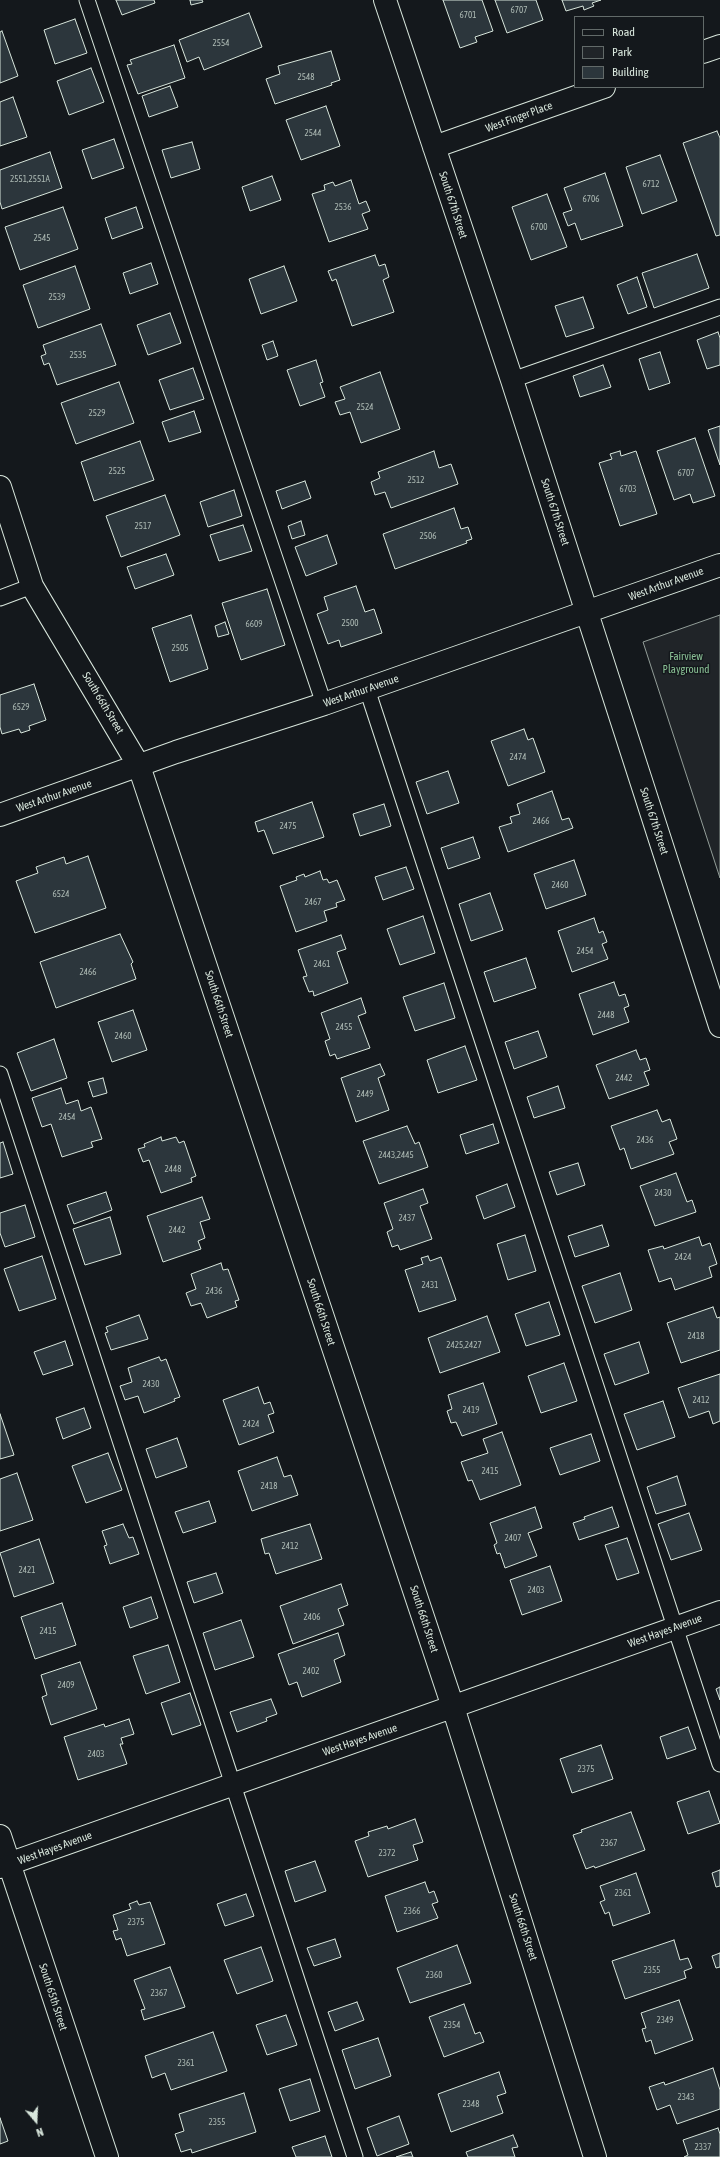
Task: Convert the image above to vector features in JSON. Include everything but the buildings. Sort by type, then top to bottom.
[{"type":"street","name":"South 67th Street","points":[[385,0],[512,380],[720,1026]]},
{"type":"street","points":[[704,52],[720,46]]},
{"type":"street","name":"West Finger Place","points":[[434,147],[601,88]]},
{"type":"street","name":"South 66th Street","points":[[0,487],[32,586],[139,766],[453,1707],[596,2157]]},
{"type":"street","name":"West Arthur Avenue","points":[[0,815],[139,766],[324,704],[720,565]]},
{"type":"street","name":"West Hayes Avenue","points":[[5,1866],[720,1612]]},
{"type":"street","name":"South 65th Street","points":[[0,1836],[5,1866],[107,2157]]},
{"type":"lane","points":[[87,0],[324,704]]},
{"type":"lane","points":[[512,380],[720,307]]},
{"type":"lane","points":[[0,598],[32,586]]},
{"type":"lane","points":[[367,689],[720,1764]]},
{"type":"lane","points":[[0,1074],[355,2157]]},
{"type":"green space","name":"Fairview Playground","points":[[720,615],[720,878],[643,642]]}]
